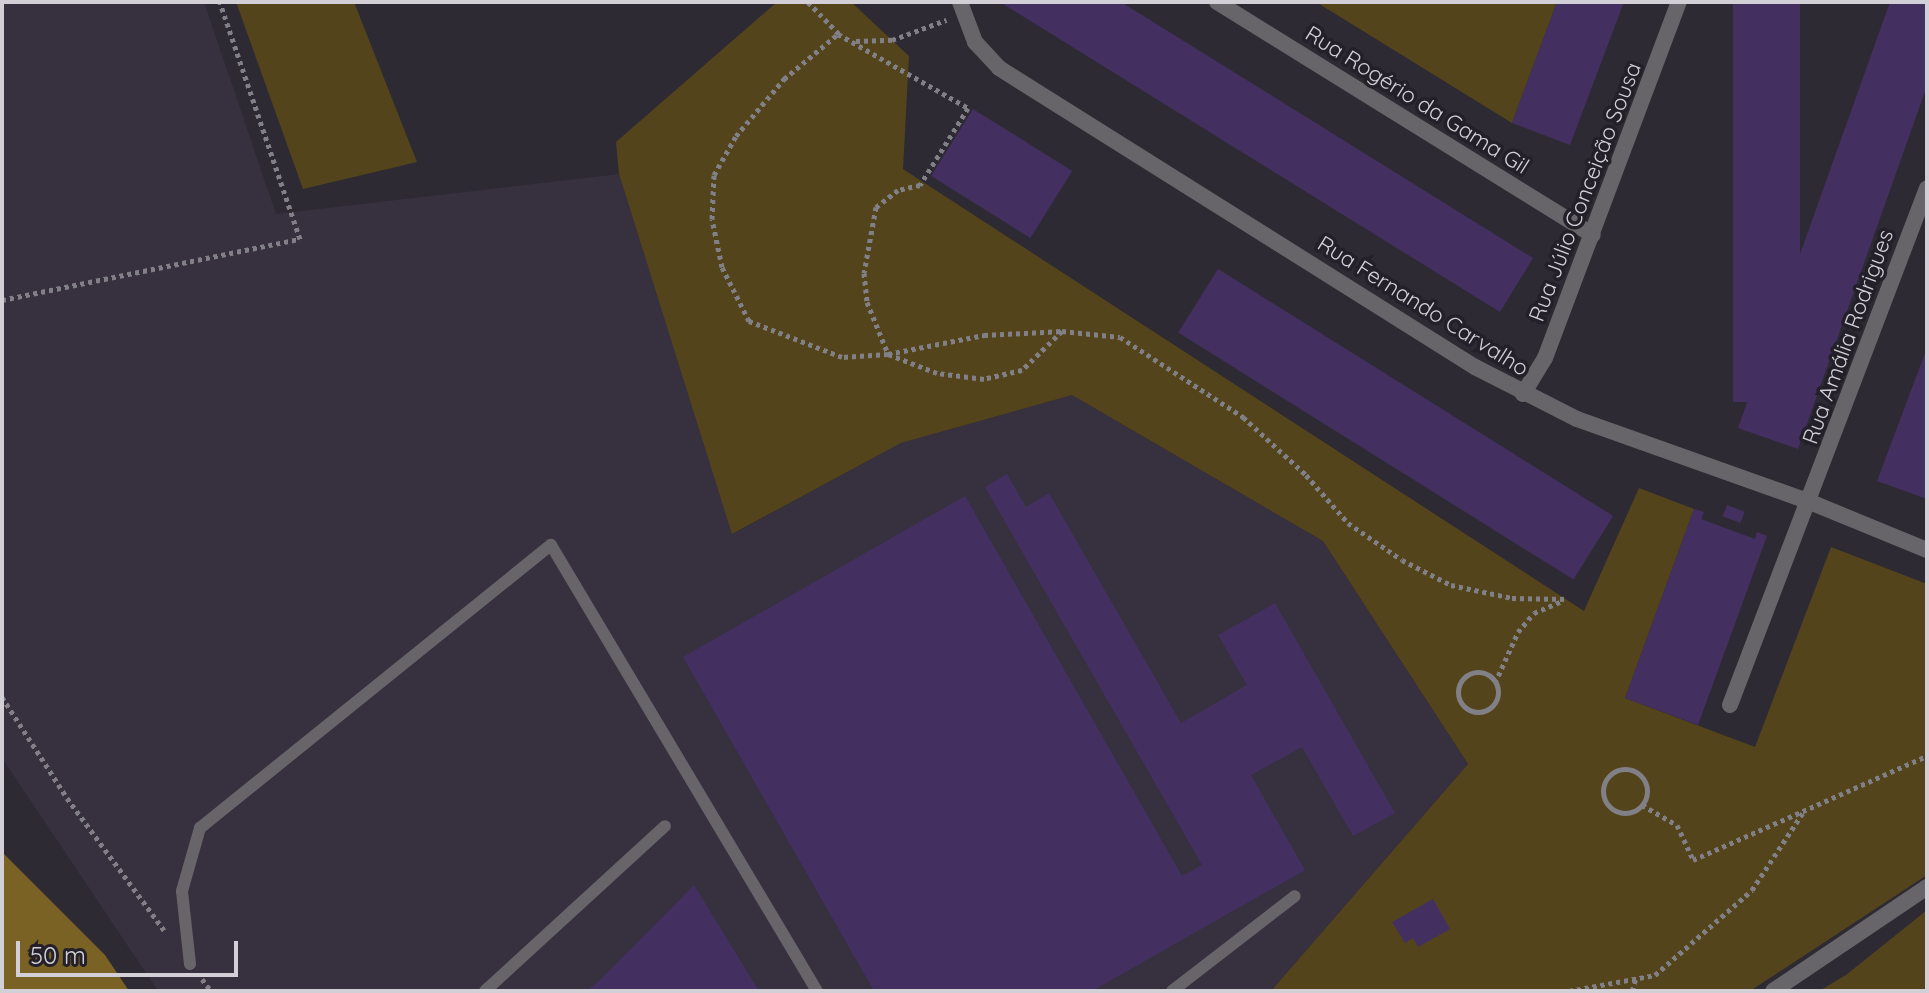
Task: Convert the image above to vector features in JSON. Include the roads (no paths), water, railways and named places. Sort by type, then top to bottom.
[{"type":"street","name":"Rua Rogério da Gama Gil","points":[[1217,2],[1593,235]]},
{"type":"street","name":"Rua Júlio Conceição Sousa","points":[[1523,394],[1545,358],[1679,2]]},
{"type":"street","name":"Rua Fernando Carvalho","points":[[961,8],[975,42],[999,68],[1523,394],[1577,419],[1810,502],[1927,550]]},
{"type":"street","name":"Rua Amália Rodrigues","points":[[1730,705],[1810,502],[1927,188]]},
{"type":"street","points":[[1773,991],[1927,887]]},
{"type":"lane","points":[[190,964],[182,891],[200,828],[551,545],[817,991]]},
{"type":"lane","points":[[485,991],[665,826]]},
{"type":"lane","points":[[1172,991],[1295,896]]},
{"type":"lane","points":[[1189,979],[1198,991]]}]
